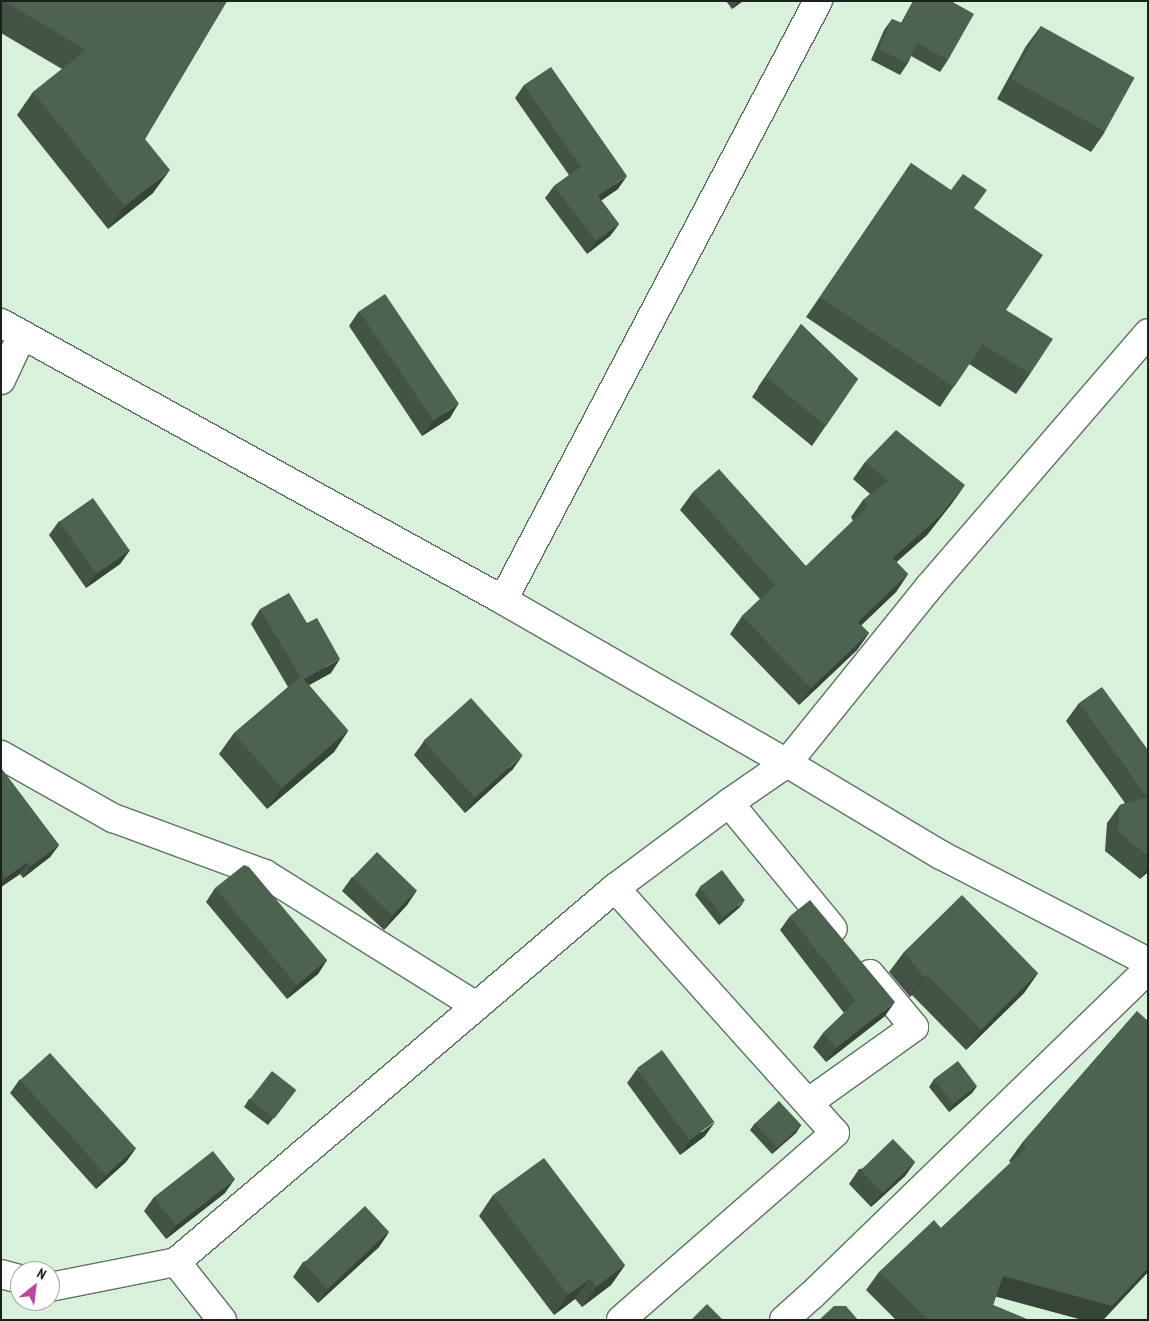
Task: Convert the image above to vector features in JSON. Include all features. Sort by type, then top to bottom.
[{"type":"street","points":[[503,600],[818,1]]},
{"type":"street","points":[[1,380],[12,329],[503,600],[787,763],[941,855],[1148,962]]},
{"type":"street","points":[[60,1285],[176,1262],[614,888],[729,803],[787,763],[929,587],[1148,333]]},
{"type":"street","points":[[1,755],[113,818],[265,874],[476,1005]]},
{"type":"street","points":[[729,803],[914,1026],[809,1102]]},
{"type":"street","points":[[614,888],[835,1133],[621,1320]]},
{"type":"street","points":[[784,1320],[1148,970]]},
{"type":"street","points":[[176,1262],[222,1320]]},
{"type":"building","points":[[4,1],[227,1],[145,139],[170,170],[125,206],[33,92],[86,50]]},
{"type":"building","points":[[914,1],[951,1],[974,14],[948,60],[917,43],[908,63],[879,49],[892,19],[902,23]]},
{"type":"building","points":[[1041,26],[1135,78],[1105,131],[1011,79]]},
{"type":"building","points":[[551,67],[627,176],[598,196],[619,224],[596,241],[554,186],[581,167],[524,85]]},
{"type":"building","points":[[911,163],[951,190],[963,174],[987,190],[974,208],[1043,255],[1006,310],[1053,339],[1030,374],[983,344],[954,387],[820,297]]},
{"type":"building","points":[[385,294],[459,403],[433,421],[359,311]]},
{"type":"building","points":[[801,324],[858,379],[826,426],[766,377]]},
{"type":"building","points":[[896,430],[965,485],[939,517],[893,558],[908,574],[858,622],[869,633],[811,688],[742,616],[775,585],[693,492],[719,469],[806,566],[868,506],[863,500],[888,481],[865,462]]},
{"type":"building","points":[[93,498],[130,550],[96,574],[59,522]]},
{"type":"building","points":[[289,593],[307,623],[317,618],[340,659],[304,679],[300,676],[260,609]]},
{"type":"building","points":[[301,676],[348,730],[282,788],[235,734]]},
{"type":"building","points":[[1102,687],[1148,750],[1148,856],[1118,832],[1120,805],[1147,797],[1079,703]]},
{"type":"building","points":[[471,698],[523,755],[475,798],[423,741]]},
{"type":"building","points":[[1,768],[59,845],[31,866],[28,862],[5,878],[1,873]]},
{"type":"building","points":[[377,852],[417,890],[392,915],[353,877]]},
{"type":"building","points":[[244,865],[249,867],[327,960],[297,985],[215,888]]},
{"type":"building","points":[[722,870],[745,900],[723,917],[700,887]]},
{"type":"building","points":[[962,895],[1038,973],[981,1030],[927,975],[924,977],[904,952]]},
{"type":"building","points":[[810,900],[895,1002],[836,1048],[823,1033],[856,1001],[790,916]]},
{"type":"building","points":[[1137,1011],[1148,1021],[1148,1268],[1112,1306],[1003,1276],[993,1305],[1029,1320],[928,1320],[879,1272],[934,1220],[941,1228],[1027,1147],[1022,1143]]},
{"type":"building","points":[[662,1050],[714,1122],[689,1140],[637,1068]]},
{"type":"building","points":[[50,1053],[136,1148],[106,1175],[20,1080]]},
{"type":"building","points":[[958,1061],[977,1086],[953,1104],[934,1079]]},
{"type":"building","points":[[272,1071],[296,1090],[274,1118],[250,1099]]},
{"type":"building","points":[[779,1101],[802,1125],[777,1148],[755,1124]]},
{"type":"building","points":[[893,1139],[915,1162],[883,1193],[861,1170]]},
{"type":"building","points":[[213,1151],[235,1179],[176,1226],[154,1197]]},
{"type":"building","points":[[544,1158],[625,1265],[596,1287],[590,1279],[568,1295],[493,1195]]},
{"type":"building","points":[[365,1206],[389,1232],[327,1289],[304,1263]]},
{"type":"building","points":[[707,1304],[723,1320],[691,1320]]},
{"type":"building","points":[[834,1306],[846,1306],[858,1320],[819,1320]]}]
